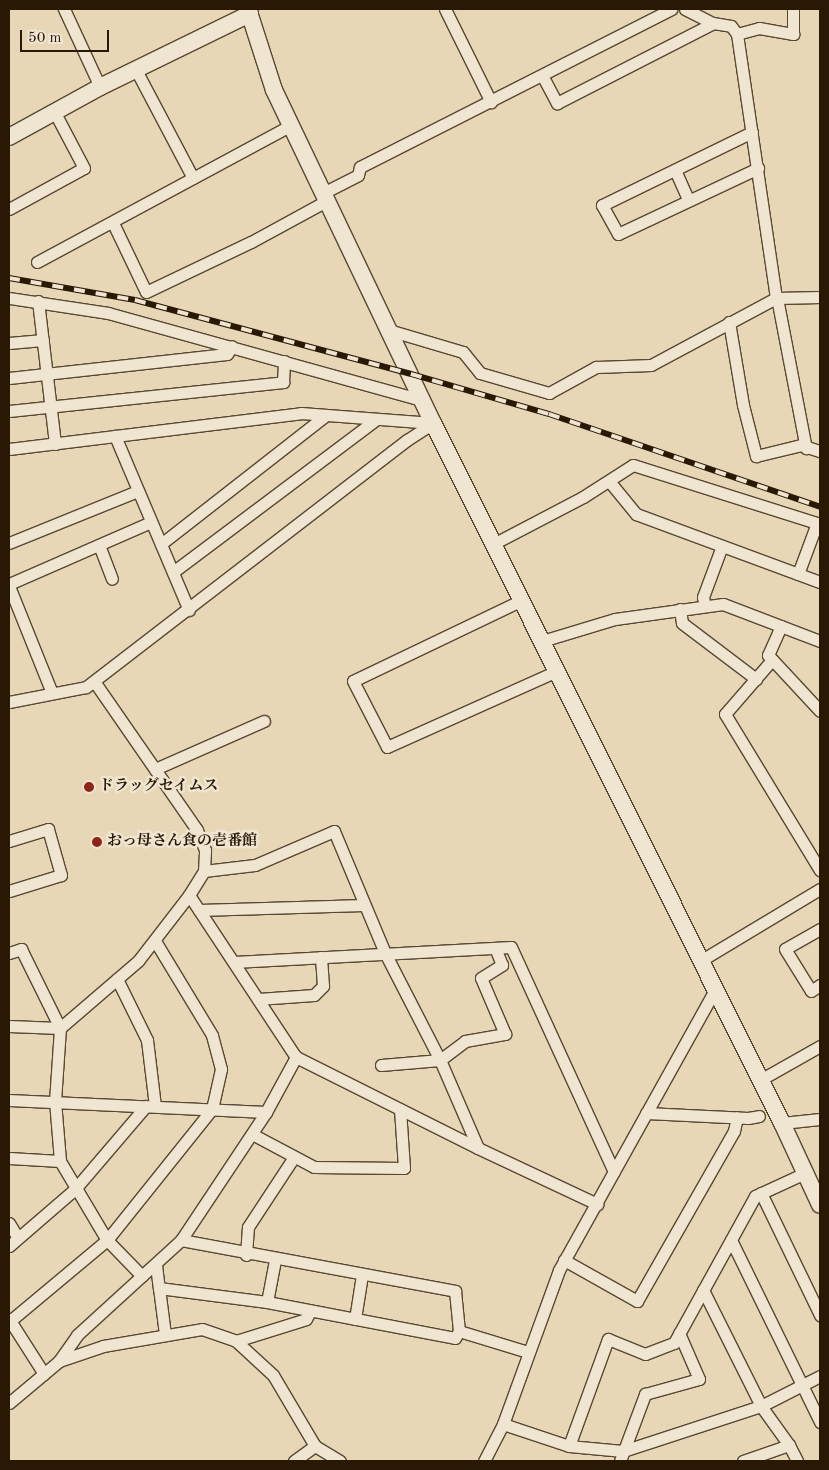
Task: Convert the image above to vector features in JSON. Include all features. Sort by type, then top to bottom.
[{"type":"street","points":[[64,9],[100,87]]},
{"type":"street","points":[[445,9],[491,102]]},
{"type":"street","points":[[113,223],[146,292],[251,242],[358,175],[360,167],[543,77],[671,9]]},
{"type":"street","points":[[685,9],[713,23],[731,26],[737,34],[776,298],[806,448]]},
{"type":"street","points":[[737,34],[758,28],[793,34],[793,9]]},
{"type":"street","points":[[9,136],[100,87],[253,10],[266,72],[290,126],[392,331],[433,423],[782,1123],[820,1205]]},
{"type":"street","points":[[543,77],[557,102],[713,23]]},
{"type":"street","points":[[136,70],[193,178]]},
{"type":"street","points":[[9,209],[84,168],[54,111]]},
{"type":"street","points":[[37,262],[113,223],[290,126]]},
{"type":"street","points":[[752,132],[602,205],[618,234],[688,199],[758,168]]},
{"type":"street","points":[[675,170],[688,199]]},
{"type":"street","points":[[392,331],[463,352],[480,374],[549,393],[596,367],[651,366],[776,298],[820,297]]},
{"type":"street","points":[[9,298],[108,313],[422,400]]},
{"type":"street","points":[[38,301],[55,444]]},
{"type":"street","points":[[729,322],[743,405],[756,456],[801,445],[820,451]]},
{"type":"street","points":[[9,343],[43,340]]},
{"type":"street","points":[[9,378],[227,354],[232,346]]},
{"type":"street","points":[[9,411],[283,382],[284,361]]},
{"type":"street","points":[[9,449],[301,413],[433,423]]},
{"type":"street","points":[[161,544],[326,415]]},
{"type":"street","points":[[173,572],[377,419]]},
{"type":"street","points":[[9,702],[86,687],[189,610],[407,440],[433,423]]},
{"type":"street","points":[[115,436],[189,610]]},
{"type":"street","points":[[494,543],[633,466],[819,523],[798,574]]},
{"type":"street","points":[[609,481],[636,514],[820,582]]},
{"type":"street","points":[[9,543],[138,491]]},
{"type":"street","points":[[52,693],[9,585],[151,522]]},
{"type":"street","points":[[99,545],[112,579]]},
{"type":"street","points":[[704,606],[703,597],[722,546]]},
{"type":"street","points":[[522,600],[353,681],[387,747],[557,671]]},
{"type":"street","points":[[542,641],[615,619],[723,604],[820,641]]},
{"type":"street","points":[[680,609],[682,623],[756,679]]},
{"type":"street","points":[[781,626],[768,656],[820,711]]},
{"type":"street","points":[[771,661],[725,714],[820,870]]},
{"type":"street","points":[[9,1026],[60,1028],[117,978],[155,941],[190,895],[204,871],[205,850],[198,830],[94,681]]},
{"type":"street","points":[[155,769],[264,720]]},
{"type":"street","points":[[9,841],[48,829],[61,874],[9,891]]},
{"type":"street","points":[[204,871],[255,865],[334,831],[384,953],[440,1060],[478,1148]]},
{"type":"street","points":[[700,960],[820,889]]},
{"type":"street","points":[[190,895],[296,1057],[478,1148],[596,1204]]},
{"type":"street","points":[[199,910],[364,905]]},
{"type":"street","points":[[820,929],[785,949],[810,991],[820,985]]},
{"type":"street","points":[[44,1374],[10,1320],[107,1240],[212,1109],[221,1069],[212,1035],[155,941]]},
{"type":"street","points":[[234,962],[511,947],[614,1172]]},
{"type":"street","points":[[382,1065],[440,1060],[465,1041],[505,1034],[481,978],[502,965],[495,948]]},
{"type":"street","points":[[9,953],[21,949],[60,1028],[55,1102],[60,1160],[75,1189],[107,1240],[142,1276]]},
{"type":"street","points":[[258,999],[314,995],[323,986],[321,957]]},
{"type":"street","points":[[9,1223],[13,1242],[75,1189],[150,1106],[147,1040],[117,978]]},
{"type":"street","points":[[484,1461],[503,1424],[528,1352],[564,1260],[715,990]]},
{"type":"street","points":[[760,1080],[820,1046]]},
{"type":"street","points":[[9,1403],[59,1361],[78,1335],[181,1240],[266,1112],[296,1057]]},
{"type":"street","points":[[9,1100],[266,1112]]},
{"type":"street","points":[[252,1134],[314,1167],[404,1168],[400,1109]]},
{"type":"street","points":[[646,1113],[737,1117],[759,1116]]},
{"type":"street","points":[[564,1260],[637,1300],[734,1131],[737,1117]]},
{"type":"street","points":[[782,1123],[820,1119]]},
{"type":"street","points":[[246,1255],[248,1227],[294,1157]]},
{"type":"street","points":[[9,1158],[60,1160]]},
{"type":"street","points":[[569,1446],[608,1339],[645,1354],[674,1343],[755,1196],[805,1173]]},
{"type":"street","points":[[761,1193],[820,1315]]},
{"type":"street","points":[[159,1288],[268,1302],[455,1338],[459,1331],[455,1291],[246,1255],[181,1240]]},
{"type":"street","points":[[731,1240],[820,1422]]},
{"type":"street","points":[[268,1302],[275,1260]]},
{"type":"street","points":[[156,1265],[165,1334]]},
{"type":"street","points":[[355,1319],[362,1275]]},
{"type":"street","points":[[703,1290],[761,1406],[789,1445],[797,1461]]},
{"type":"street","points":[[236,1341],[306,1319],[310,1311]]},
{"type":"street","points":[[59,1361],[103,1346],[202,1329],[236,1341],[273,1375],[315,1446],[333,1459]]},
{"type":"street","points":[[459,1331],[528,1352]]},
{"type":"street","points":[[621,1456],[645,1394],[699,1379],[679,1333]]},
{"type":"street","points":[[503,1424],[569,1446],[621,1456],[761,1406],[820,1376]]},
{"type":"street","points":[[743,1461],[789,1445]]},
{"type":"street","points":[[294,1461],[315,1446]]},
{"type":"railway","points":[[9,278],[135,300],[411,374],[549,414],[820,507]]},
{"type":"place","name":"ドラッグセイムス","points":[[89,787]]},
{"type":"place","name":"おっ母さん食の壱番館","points":[[97,842]]}]
